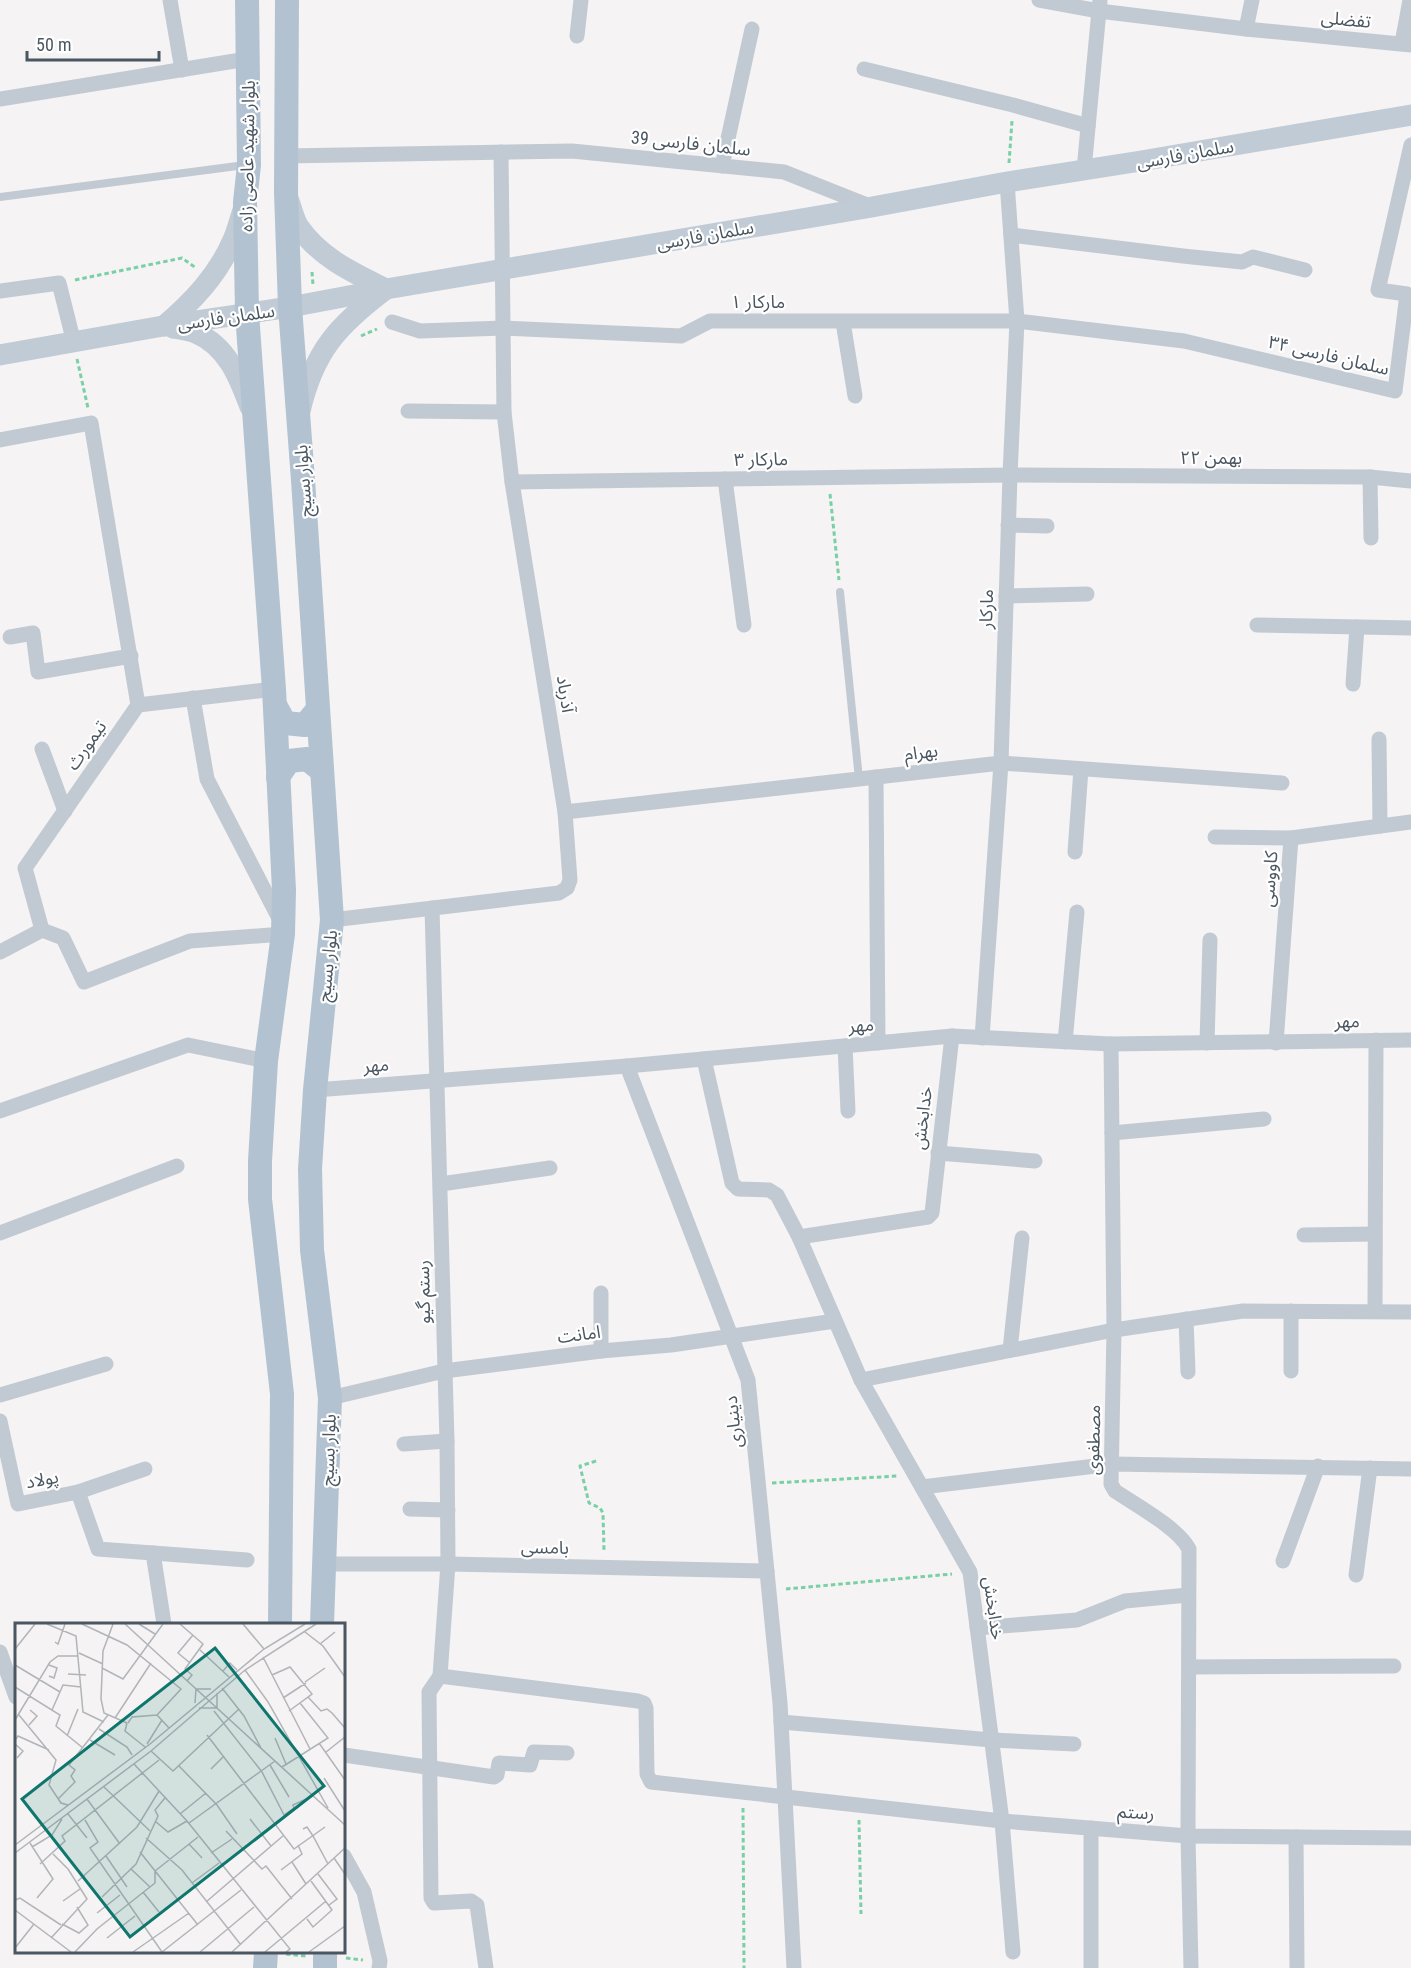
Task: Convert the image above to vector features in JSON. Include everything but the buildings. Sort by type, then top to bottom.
[{"type":"main road","name":"بلوار شهید عاصی زاده","points":[[247,0],[249,165],[245,202],[247,313]]},
{"type":"main road","points":[[287,0],[286,192],[290,308]]},
{"type":"main road","name":"سلمان فارسی","points":[[0,355],[163,326],[290,308],[386,289],[1007,182],[1411,115]]},
{"type":"main road","points":[[286,192],[298,226],[322,253],[348,270],[386,289],[358,310],[332,337],[305,388],[298,421]]},
{"type":"main road","points":[[163,326],[189,304],[211,278],[232,242],[245,202]]},
{"type":"main road","name":"بلوار بسیج","points":[[290,308],[332,920],[315,1090],[310,1169],[312,1250],[330,1398],[322,1623]]},
{"type":"main road","points":[[247,313],[282,833],[283,930],[266,1061],[260,1161],[260,1199],[282,1394],[280,1623]]},
{"type":"main road","points":[[163,326],[195,332],[214,344],[236,370],[255,420]]},
{"type":"main road","points":[[274,697],[285,723],[305,725],[318,709]]},
{"type":"main road","points":[[278,777],[289,762],[307,759],[322,771]]},
{"type":"main road","points":[[265,1968],[266,1953]]},
{"type":"street","points":[[170,0],[182,70]]},
{"type":"street","points":[[577,36],[581,0]]},
{"type":"street","name":"تفضلی","points":[[1039,0],[1100,5],[1246,29],[1407,44]]},
{"type":"street","points":[[1246,29],[1252,0]]},
{"type":"street","points":[[1407,44],[1410,0]]},
{"type":"street","points":[[1084,170],[1100,5]]},
{"type":"street","points":[[722,166],[752,29]]},
{"type":"street","points":[[0,99],[247,59]]},
{"type":"street","points":[[864,69],[1013,105],[1088,126]]},
{"type":"street","name":"سلمان فارسی ۳۴","points":[[1017,321],[1185,341],[1395,391],[1406,350],[1407,294],[1378,290],[1411,145]]},
{"type":"street","name":"سلمان فارسی 39","points":[[286,156],[572,151],[784,172],[872,207]]},
{"type":"street","name":"آذرباد","points":[[332,920],[559,892],[567,888],[570,880],[566,812],[512,482],[504,412],[501,152]]},
{"type":"street","name":"مارکار","points":[[982,1038],[1001,763],[1017,321],[1007,182]]},
{"type":"street","points":[[1011,235],[1219,260],[1242,262],[1253,257],[1305,270]]},
{"type":"street","points":[[0,291],[59,283],[74,343]]},
{"type":"street","name":"مارکار ۱","points":[[392,322],[420,332],[503,328],[681,336],[710,321],[1017,321]]},
{"type":"street","points":[[843,322],[855,396]]},
{"type":"street","points":[[408,411],[504,412]]},
{"type":"street","points":[[0,440],[91,423],[138,705],[193,698],[274,697]]},
{"type":"street","name":"۲۲ بهمن","points":[[1010,475],[1370,477],[1411,481]]},
{"type":"street","name":"مارکار ۳","points":[[512,482],[1010,475]]},
{"type":"street","points":[[1370,477],[1371,538]]},
{"type":"street","points":[[725,479],[744,625]]},
{"type":"street","points":[[1008,525],[1047,526]]},
{"type":"street","points":[[1006,596],[1088,594]]},
{"type":"street","points":[[1257,625],[1411,628]]},
{"type":"street","points":[[1353,684],[1357,627]]},
{"type":"street","points":[[10,637],[33,633],[38,672],[131,656]]},
{"type":"street","points":[[0,952],[42,930],[63,938],[84,982],[190,941],[283,930],[207,779],[193,698]]},
{"type":"street","name":"تیمورث","points":[[42,930],[25,868],[138,705]]},
{"type":"street","points":[[1380,739],[1380,826]]},
{"type":"street","points":[[42,749],[65,811]]},
{"type":"street","name":"بهرام","points":[[566,812],[1001,763],[1282,783]]},
{"type":"street","points":[[1075,852],[1081,769]]},
{"type":"street","points":[[876,777],[878,1043]]},
{"type":"street","name":"کاووسی","points":[[1276,1043],[1291,838],[1411,822]]},
{"type":"street","points":[[1215,837],[1291,838]]},
{"type":"street","name":"رستم گیو","points":[[432,908],[441,1184],[448,1564],[440,1676],[429,1692],[431,1898],[434,1903],[471,1901],[477,1905],[486,1968]]},
{"type":"street","points":[[1065,1042],[1077,912]]},
{"type":"street","points":[[1207,1043],[1210,940]]},
{"type":"street","name":"مهر","points":[[315,1090],[627,1066],[952,1036],[1111,1044],[1411,1040]]},
{"type":"street","name":"خدابخش","points":[[799,1237],[928,1217],[932,1213],[952,1036]]},
{"type":"street","points":[[1375,1311],[1376,1040]]},
{"type":"street","name":"مصطفوی","points":[[1111,1044],[1114,1330],[1111,1484],[1115,1491],[1152,1516],[1186,1544],[1189,1550],[1188,1836],[1191,1968]]},
{"type":"street","points":[[0,1111],[188,1046],[266,1061]]},
{"type":"street","points":[[845,1046],[848,1111]]},
{"type":"street","name":"خدابخش","points":[[704,1059],[732,1183],[738,1189],[745,1191],[770,1190],[774,1192],[799,1237],[861,1380],[970,1572],[1002,1821],[1013,1952]]},
{"type":"street","name":"دینیاری","points":[[627,1066],[733,1336],[748,1380],[781,1722],[794,1968]]},
{"type":"street","points":[[1112,1133],[1263,1119]]},
{"type":"street","points":[[938,1153],[1035,1161]]},
{"type":"street","points":[[0,1233],[177,1166]]},
{"type":"street","points":[[441,1184],[550,1168]]},
{"type":"street","points":[[1304,1235],[1375,1234]]},
{"type":"street","points":[[1010,1350],[1022,1238]]},
{"type":"street","points":[[601,1293],[601,1351]]},
{"type":"street","points":[[861,1380],[1114,1330],[1243,1311],[1411,1312]]},
{"type":"street","points":[[1291,1311],[1291,1371]]},
{"type":"street","points":[[1186,1319],[1188,1372]]},
{"type":"street","name":"امانت","points":[[330,1398],[444,1371],[601,1351],[672,1345],[835,1321]]},
{"type":"street","points":[[0,1395],[106,1365]]},
{"type":"street","name":"پولاد","points":[[0,1421],[18,1504],[78,1492],[98,1549],[153,1553]]},
{"type":"street","points":[[404,1444],[447,1442]]},
{"type":"street","points":[[918,1481],[1113,1464],[1411,1469]]},
{"type":"street","points":[[1283,1561],[1317,1466]]},
{"type":"street","points":[[1356,1575],[1370,1468]]},
{"type":"street","points":[[78,1492],[145,1469]]},
{"type":"street","points":[[410,1509],[448,1510]]},
{"type":"street","points":[[164,1623],[153,1553],[247,1560]]},
{"type":"street","name":"بامسی","points":[[323,1564],[448,1564],[767,1571]]},
{"type":"street","points":[[977,1628],[1077,1620],[1125,1601],[1188,1595]]},
{"type":"street","points":[[0,1652],[15,1694]]},
{"type":"street","points":[[1190,1667],[1394,1666]]},
{"type":"street","name":"رستم","points":[[440,1676],[644,1703],[647,1774],[651,1782],[1002,1821],[1188,1836],[1411,1839]]},
{"type":"street","points":[[781,1722],[992,1740],[1074,1744]]},
{"type":"street","points":[[345,1755],[494,1777],[497,1775],[499,1763],[530,1765],[534,1752],[567,1753]]},
{"type":"street","points":[[1091,1828],[1091,1968]]},
{"type":"street","points":[[1296,1837],[1297,1968]]},
{"type":"street","points":[[345,1858],[364,1892],[380,1961],[379,1968]]},
{"type":"lane","points":[[0,197],[249,165]]},
{"type":"lane","points":[[840,592],[859,779]]},
{"type":"path","points":[[1007,182],[1013,105]]},
{"type":"path","points":[[59,283],[182,258],[211,278]]},
{"type":"path","points":[[74,343],[91,423]]},
{"type":"path","points":[[828,478],[840,592]]},
{"type":"path","points":[[596,1461],[580,1466],[589,1503],[600,1508],[603,1513],[604,1568]]},
{"type":"path","points":[[758,1483],[918,1481]]},
{"type":"path","points":[[769,1591],[970,1572]]},
{"type":"path","points":[[743,1791],[744,1968]]},
{"type":"path","points":[[858,1805],[861,1914]]}]
